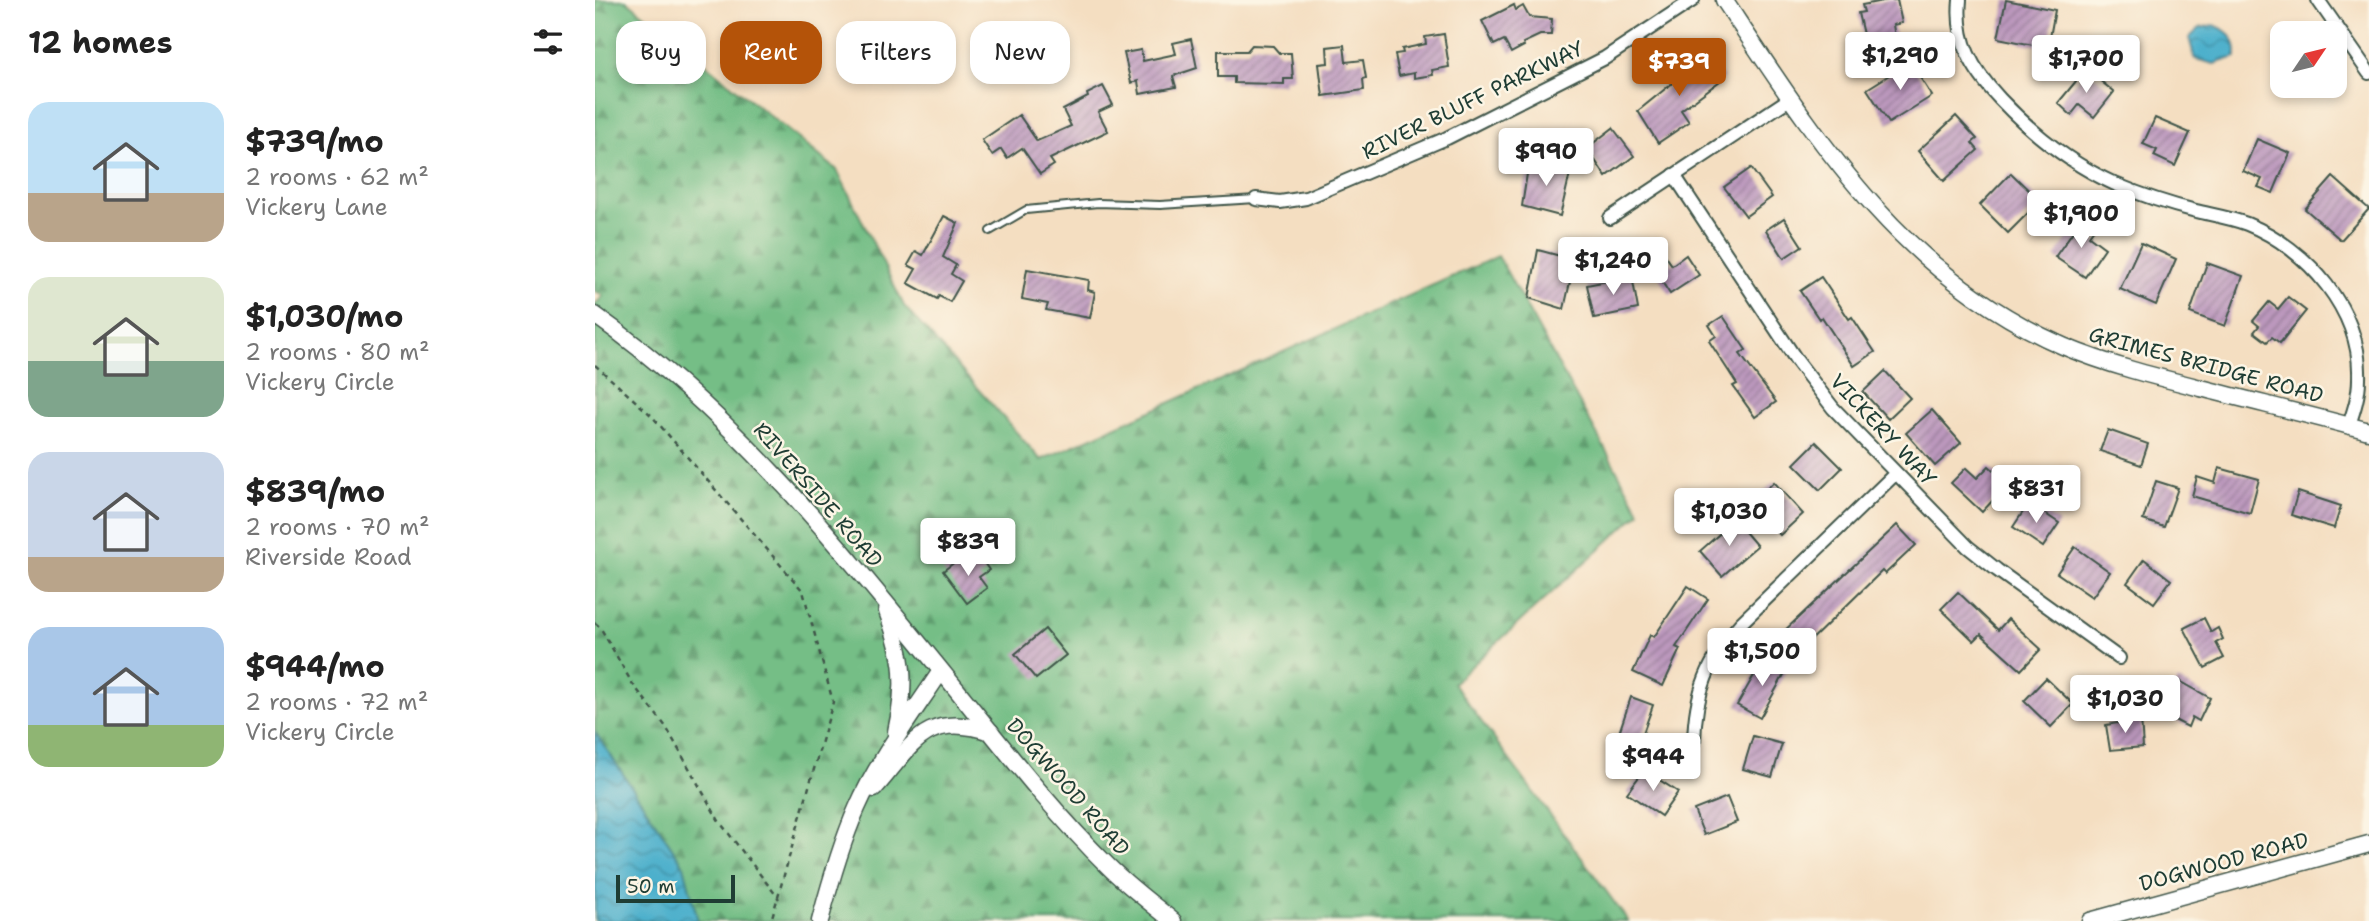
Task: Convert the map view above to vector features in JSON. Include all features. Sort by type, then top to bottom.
[{"type":"street","name":"RIVER BLUFF PARKWAY","points":[[1257,199],[1280,202],[1306,198],[1447,138],[1605,58],[1693,0]]},
{"type":"street","name":"GRIMES BRIDGE ROAD","points":[[1724,0],[1845,172],[1884,219],[1951,281],[2022,327],[2065,347],[2147,374],[2369,431]]},
{"type":"street","points":[[1960,0],[1958,20],[1968,56],[1994,93],[2053,147],[2094,174],[2118,185],[2167,203],[2247,224],[2283,243],[2315,270],[2342,311],[2358,357],[2359,378],[2349,425]]},
{"type":"street","points":[[2318,0],[2369,73]]},
{"type":"street","points":[[1610,218],[1791,98]]},
{"type":"street","name":"VICKERY WAY","points":[[1674,175],[1813,383],[1833,408],[1968,547],[2119,658]]},
{"type":"street","name":"RIVERSIDE ROAD","points":[[595,315],[659,364],[726,424],[800,501],[941,671]]},
{"type":"street","points":[[1695,742],[1699,695],[1708,669],[1722,645],[1741,623],[1895,474]]},
{"type":"street","points":[[883,602],[904,674],[894,744]]},
{"type":"street","points":[[820,921],[856,809],[941,671]]},
{"type":"street","name":"DOGWOOD ROAD","points":[[941,671],[1043,797],[1086,844],[1173,921]]},
{"type":"street","points":[[856,809],[931,729],[959,724],[991,732]]},
{"type":"street","name":"DOGWOOD ROAD","points":[[2089,921],[2369,845]]},
{"type":"lane","points":[[990,231],[1026,210],[1098,203],[1160,205],[1257,199]]},
{"type":"path","points":[[595,365],[651,415],[803,591],[833,702],[771,921]]},
{"type":"path","points":[[595,623],[600,627],[632,683],[666,727],[719,821],[779,899]]},
{"type":"green space","points":[[595,0],[626,0],[652,21],[616,21],[616,84],[706,84],[706,64],[720,76],[720,84],[730,84],[837,170],[904,306],[1041,460],[1498,256],[1640,512],[1453,683],[1628,921],[698,921],[684,866],[595,732],[595,305],[603,296],[595,291]]},
{"type":"water","points":[[2214,25],[2231,37],[2236,57],[2214,64],[2195,59],[2189,38],[2200,28]]},
{"type":"water","points":[[595,732],[684,866],[698,921],[595,921]]},
{"type":"building","points":[[1897,0],[1902,23],[1893,25],[1895,37],[1865,43],[1858,13],[1864,12],[1862,5]]},
{"type":"building","points":[[2006,0],[2055,10],[2048,48],[1998,38]]},
{"type":"building","points":[[1514,5],[1516,10],[1523,6],[1529,17],[1552,19],[1551,35],[1540,35],[1523,43],[1524,46],[1511,53],[1504,40],[1494,45],[1482,21]]},
{"type":"building","points":[[1444,34],[1449,67],[1432,70],[1433,75],[1414,78],[1414,73],[1399,76],[1395,54],[1403,53],[1402,49],[1426,44],[1425,37]]},
{"type":"building","points":[[1191,39],[1197,68],[1173,76],[1176,87],[1140,94],[1138,81],[1131,83],[1124,53],[1141,50],[1143,61],[1176,54],[1173,43]]},
{"type":"building","points":[[1252,45],[1273,46],[1279,53],[1291,53],[1293,79],[1284,79],[1284,84],[1234,83],[1234,77],[1218,77],[1218,51],[1247,51]]},
{"type":"building","points":[[1344,45],[1346,62],[1363,60],[1366,78],[1363,79],[1364,90],[1323,96],[1319,64],[1328,63],[1327,47]]},
{"type":"building","points":[[1705,55],[1724,78],[1681,110],[1689,122],[1658,143],[1638,111],[1681,76],[1678,71]]},
{"type":"building","points":[[1910,62],[1932,96],[1889,123],[1867,89]]},
{"type":"building","points":[[2086,69],[2114,92],[2094,117],[2079,105],[2071,115],[2058,103]]},
{"type":"building","points":[[1103,86],[1113,105],[1098,112],[1108,131],[1050,159],[1054,165],[1040,174],[1022,148],[1007,158],[1001,149],[992,155],[982,140],[1019,115],[1037,141],[1071,126],[1063,110]]},
{"type":"building","points":[[1956,116],[1977,139],[1972,143],[1978,150],[1944,181],[1918,151]]},
{"type":"building","points":[[2155,118],[2190,133],[2175,166],[2154,156],[2157,150],[2143,144]]},
{"type":"building","points":[[1613,128],[1634,156],[1606,177],[1587,148]]},
{"type":"building","points":[[2257,139],[2290,153],[2273,193],[2258,187],[2262,179],[2243,171]]},
{"type":"building","points":[[1529,161],[1571,169],[1560,216],[1522,206]]},
{"type":"building","points":[[1751,168],[1772,197],[1746,216],[1724,187]]},
{"type":"building","points":[[2011,173],[2040,201],[2008,233],[1980,205]]},
{"type":"building","points":[[2333,177],[2369,209],[2341,240],[2305,209]]},
{"type":"building","points":[[944,216],[958,223],[943,257],[956,265],[951,274],[962,281],[950,302],[939,296],[937,299],[908,283],[916,269],[908,265],[916,251],[923,255]]},
{"type":"building","points":[[1784,218],[1802,246],[1784,258],[1766,230]]},
{"type":"building","points":[[2081,220],[2094,229],[2089,236],[2105,248],[2085,277],[2055,257]]},
{"type":"building","points":[[1656,242],[1672,265],[1686,255],[1699,275],[1670,294],[1642,251]]},
{"type":"building","points":[[2141,243],[2176,259],[2156,305],[2120,289]]},
{"type":"building","points":[[1538,250],[1575,260],[1564,309],[1529,298]]},
{"type":"building","points":[[2207,263],[2243,276],[2225,326],[2190,313]]},
{"type":"building","points":[[1027,269],[1089,280],[1088,290],[1095,292],[1090,318],[1046,310],[1048,304],[1022,299]]},
{"type":"building","points":[[1632,276],[1638,309],[1594,318],[1587,285]]},
{"type":"building","points":[[1821,277],[1875,352],[1854,366],[1822,317],[1819,319],[1800,291]]},
{"type":"building","points":[[2288,297],[2306,311],[2280,343],[2272,337],[2267,342],[2254,332],[2259,326],[2253,321],[2269,302],[2278,309]]},
{"type":"building","points":[[1723,316],[1746,350],[1740,354],[1776,402],[1755,417],[1733,386],[1737,384],[1709,341],[1716,336],[1709,325]]},
{"type":"building","points":[[1885,371],[1910,398],[1888,419],[1863,392]]},
{"type":"building","points":[[1932,410],[1961,443],[1935,466],[1906,433]]},
{"type":"building","points":[[2108,430],[2148,444],[2141,465],[2100,451]]},
{"type":"building","points":[[1816,442],[1842,468],[1820,490],[1794,464]]},
{"type":"building","points":[[1989,466],[2008,484],[1982,512],[1951,483],[1966,468],[1977,478]]},
{"type":"building","points":[[2219,468],[2259,479],[2250,513],[2192,496],[2197,477],[2215,483]]},
{"type":"building","points":[[2156,481],[2178,488],[2164,527],[2143,520]]},
{"type":"building","points":[[1774,482],[1803,514],[1780,535],[1750,504]]},
{"type":"building","points":[[2298,492],[2341,506],[2334,528],[2291,515]]},
{"type":"building","points":[[2029,503],[2059,523],[2043,547],[2013,527]]},
{"type":"building","points":[[1735,520],[1757,546],[1722,576],[1700,551]]},
{"type":"building","points":[[1897,525],[1916,545],[1885,574],[1882,571],[1800,651],[1782,633]]},
{"type":"building","points":[[2075,547],[2110,572],[2092,597],[2057,573]]},
{"type":"building","points":[[980,557],[989,570],[979,577],[987,588],[967,603],[943,571],[959,559],[966,567]]},
{"type":"building","points":[[2144,559],[2171,580],[2154,603],[2127,583]]},
{"type":"building","points":[[1688,586],[1708,599],[1676,647],[1680,649],[1663,686],[1633,672],[1650,635],[1654,637]]},
{"type":"building","points":[[1958,592],[1998,630],[2008,619],[2041,649],[2021,670],[1981,634],[1974,641],[1941,609]]},
{"type":"building","points":[[2204,618],[2211,632],[2218,628],[2223,639],[2216,643],[2224,658],[2205,668],[2184,628]]},
{"type":"building","points":[[1045,629],[1066,655],[1036,679],[1015,654]]},
{"type":"building","points":[[1764,658],[1786,671],[1760,718],[1737,705]]},
{"type":"building","points":[[2046,678],[2073,704],[2051,727],[2024,701]]},
{"type":"building","points":[[2178,680],[2210,698],[2199,721],[2192,717],[2188,727],[2163,714]]},
{"type":"building","points":[[1631,697],[1653,705],[1637,750],[1616,742]]},
{"type":"building","points":[[2141,719],[2143,747],[2110,750],[2106,725]]},
{"type":"building","points":[[1753,736],[1782,744],[1772,777],[1743,769]]},
{"type":"building","points":[[1644,770],[1678,792],[1661,816],[1627,793]]},
{"type":"building","points":[[1727,797],[1737,822],[1704,835],[1694,810]]}]
